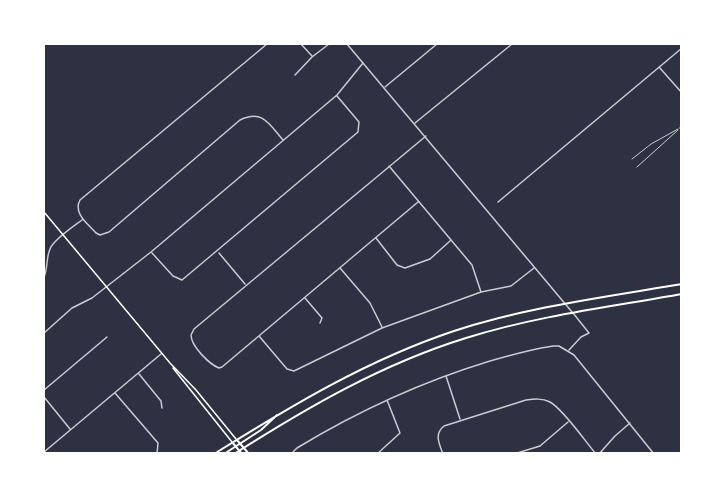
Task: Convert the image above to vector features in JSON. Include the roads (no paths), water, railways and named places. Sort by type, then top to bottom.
[{"type":"main road","points":[[44,212],[162,354],[249,453]]},
{"type":"main road","points":[[214,453],[349,374],[423,342],[484,322],[565,304],[681,284]]},
{"type":"main road","points":[[234,453],[325,398],[405,360],[482,333],[528,321],[681,294]]},
{"type":"main road","points":[[170,363],[181,380],[242,453]]},
{"type":"main road","points":[[224,453],[267,425],[279,413]]},
{"type":"street","points":[[267,44],[80,200],[77,207],[83,219],[96,233],[104,234],[240,120],[255,115],[267,122],[283,140]]},
{"type":"street","points":[[301,44],[312,57]]},
{"type":"street","points":[[295,75],[312,57],[329,44]]},
{"type":"street","points":[[347,44],[589,333],[581,337],[568,351]]},
{"type":"street","points":[[385,87],[437,44]]},
{"type":"street","points":[[415,123],[512,44]]},
{"type":"street","points":[[498,202],[681,48]]},
{"type":"street","points":[[44,333],[72,308],[92,298],[151,252],[337,96],[364,63]]},
{"type":"street","points":[[659,67],[681,93]]},
{"type":"street","points":[[151,252],[173,276],[182,280],[218,252],[358,132],[358,122],[337,96]]},
{"type":"street","points":[[418,202],[222,367],[211,364],[190,339],[194,329],[426,136]]},
{"type":"street","points":[[389,166],[475,269],[481,292]]},
{"type":"street","points":[[44,278],[49,249],[83,219]]},
{"type":"street","points":[[376,238],[397,265],[405,268],[430,259],[451,241]]},
{"type":"street","points":[[218,252],[246,285]]},
{"type":"street","points":[[340,268],[370,303],[382,328]]},
{"type":"street","points":[[259,336],[287,369],[294,371],[382,328],[481,292],[511,286],[534,268]]},
{"type":"street","points":[[305,298],[322,318],[320,323]]},
{"type":"street","points":[[44,390],[107,337]]},
{"type":"street","points":[[291,453],[345,419],[387,399],[446,376],[534,350],[559,346],[574,355],[654,453]]},
{"type":"street","points":[[44,452],[162,354]]},
{"type":"street","points":[[138,373],[161,401],[162,408]]},
{"type":"street","points":[[446,376],[460,420]]},
{"type":"street","points":[[114,392],[158,443],[158,453]]},
{"type":"street","points":[[44,398],[70,429]]},
{"type":"street","points":[[377,453],[400,433],[387,399]]},
{"type":"street","points":[[443,453],[437,436],[438,430],[444,426],[526,400],[538,399],[554,405],[596,453]]},
{"type":"street","points":[[514,453],[540,446],[569,422]]},
{"type":"street","points":[[600,453],[615,435],[631,423]]},
{"type":"lane","points":[[632,159],[651,144],[681,128]]},
{"type":"lane","points":[[637,167],[681,128]]}]
